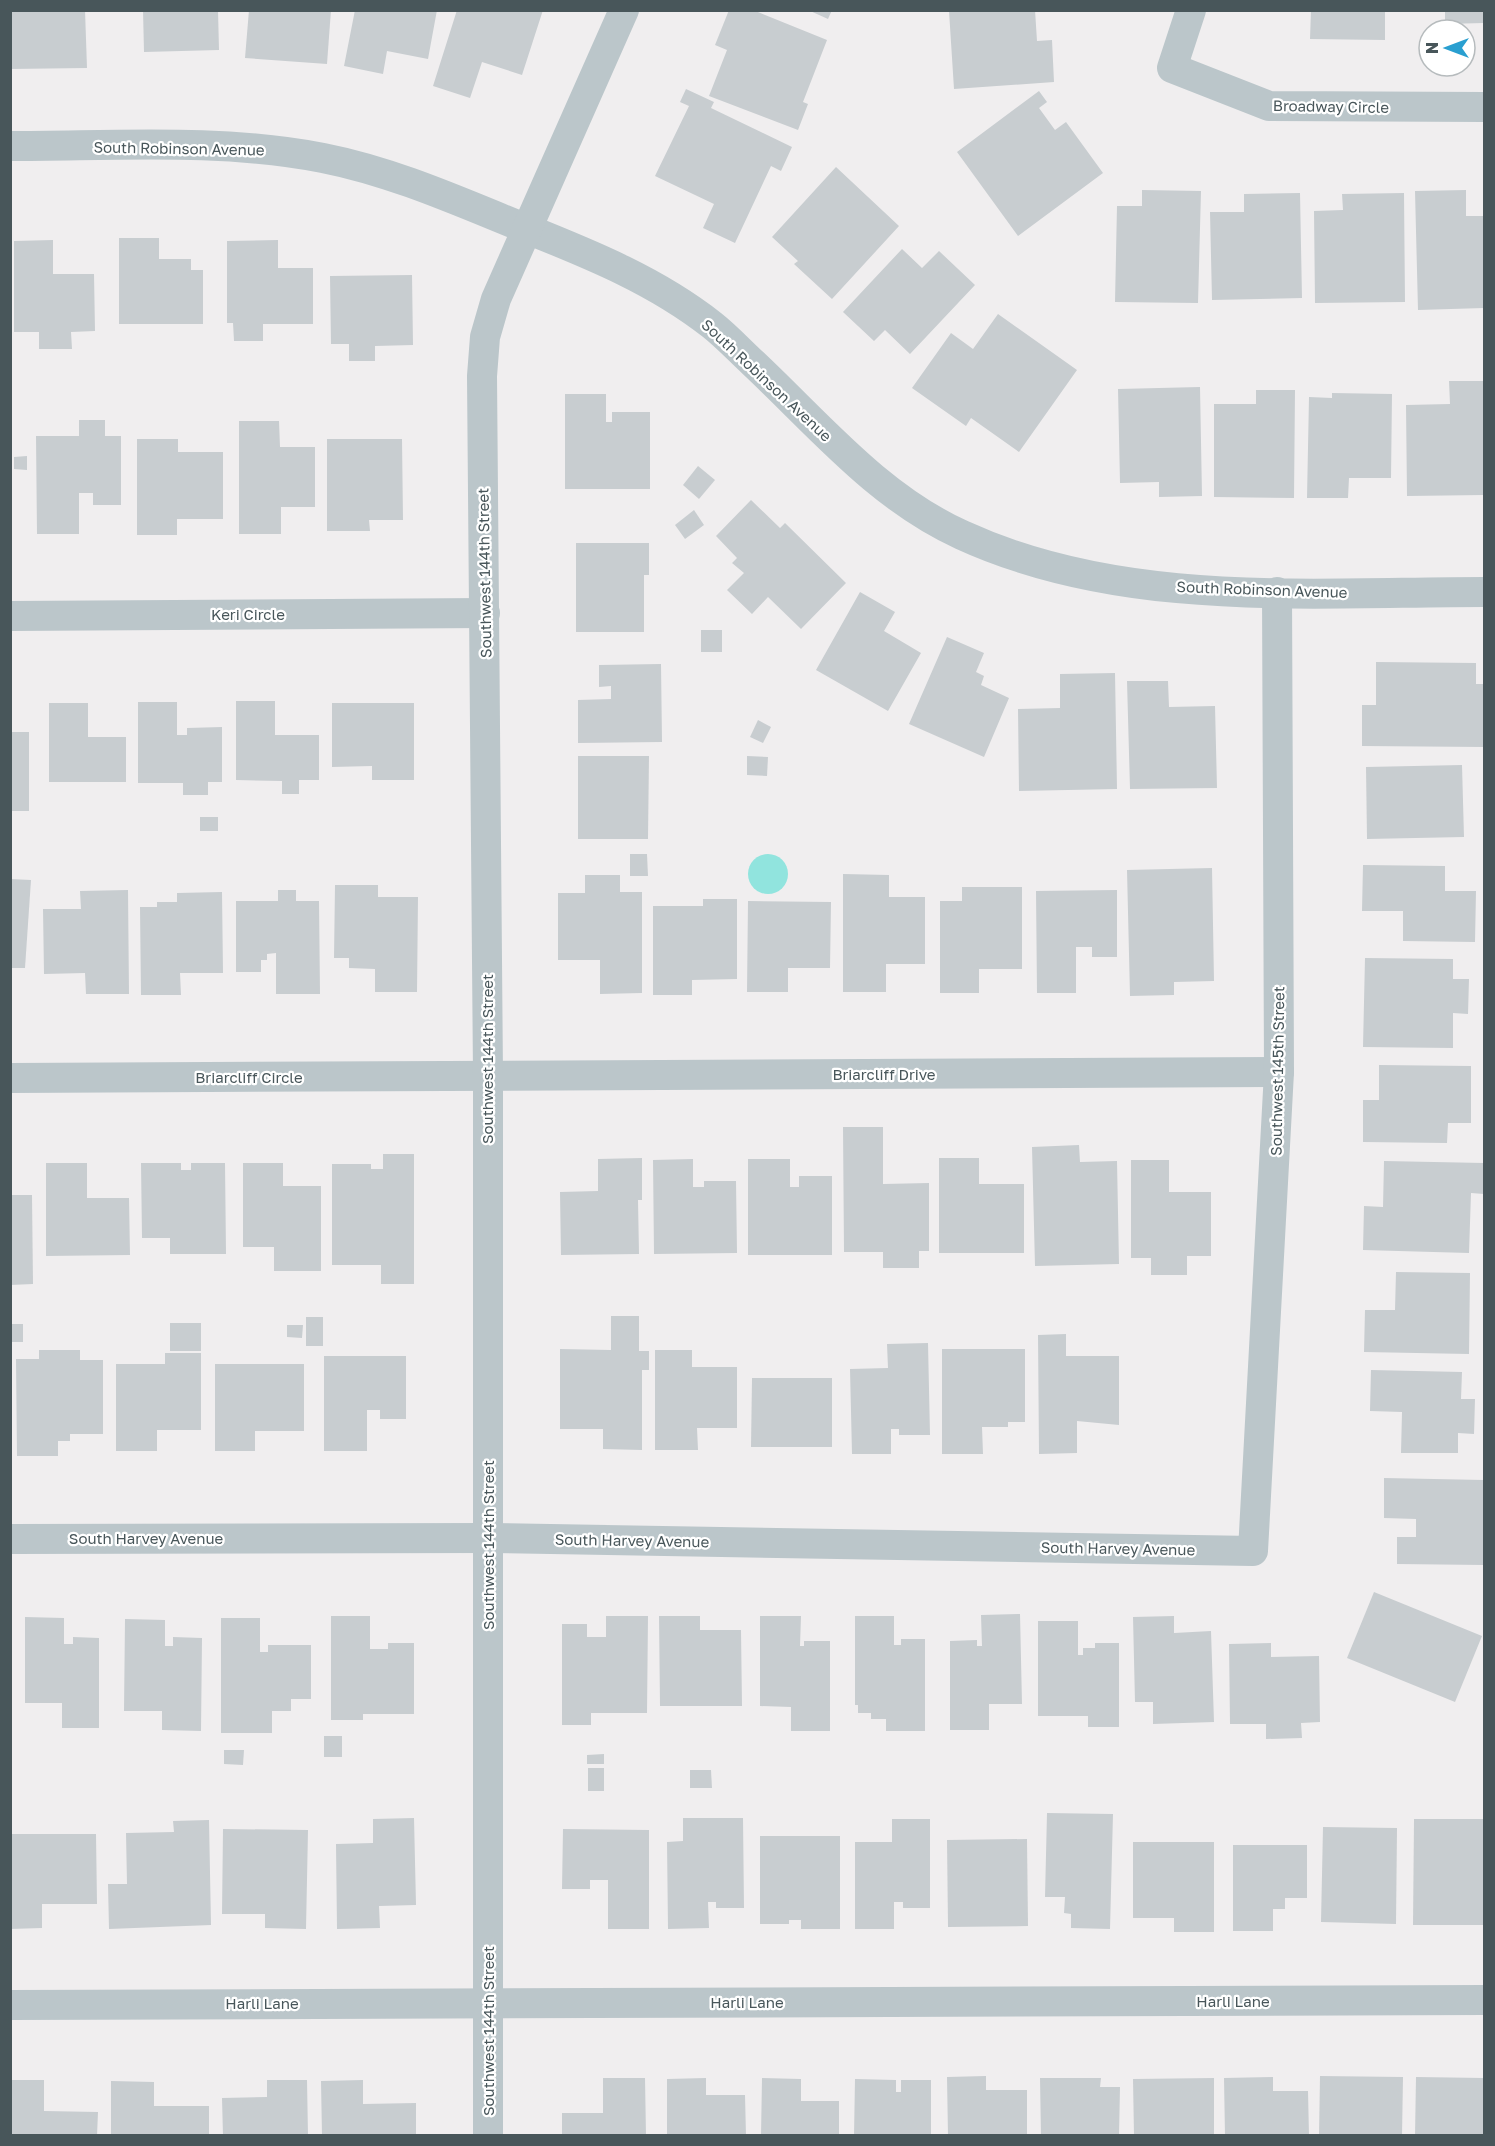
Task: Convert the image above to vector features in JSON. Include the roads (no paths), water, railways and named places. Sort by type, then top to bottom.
[{"type":"street","name":"Southwest 144th Street","points":[[488,2136],[488,1076],[482,376],[485,337],[496,299],[624,10]]},
{"type":"street","name":"Broadway Circle","points":[[1191,10],[1172,68],[1269,106],[1485,107]]},
{"type":"street","name":"South Robinson Avenue","points":[[10,147],[184,146],[290,153],[375,171],[528,229],[629,272],[713,326],[869,477],[921,513],[961,535],[1009,554],[1078,572],[1209,590],[1485,592]]},
{"type":"street","name":"Southwest 145th Street","points":[[1253,1551],[1280,1072],[1277,592]]},
{"type":"street","name":"Keri Circle","points":[[10,616],[484,613]]},
{"type":"street","name":"Briarcliff Drive","points":[[488,1076],[1280,1072]]},
{"type":"street","name":"Briarcliff Circle","points":[[10,1078],[488,1076]]},
{"type":"street","name":"South Harvey Avenue","points":[[10,1539],[488,1538],[1253,1551]]},
{"type":"street","name":"Harli Lane","points":[[10,2005],[1485,2000]]},
{"type":"water","points":[[768,854],[776,855],[782,860],[787,866],[787,882],[782,888],[776,893],[768,894],[760,893],[754,888],[749,882],[748,874],[749,866],[754,860],[760,855]]}]
